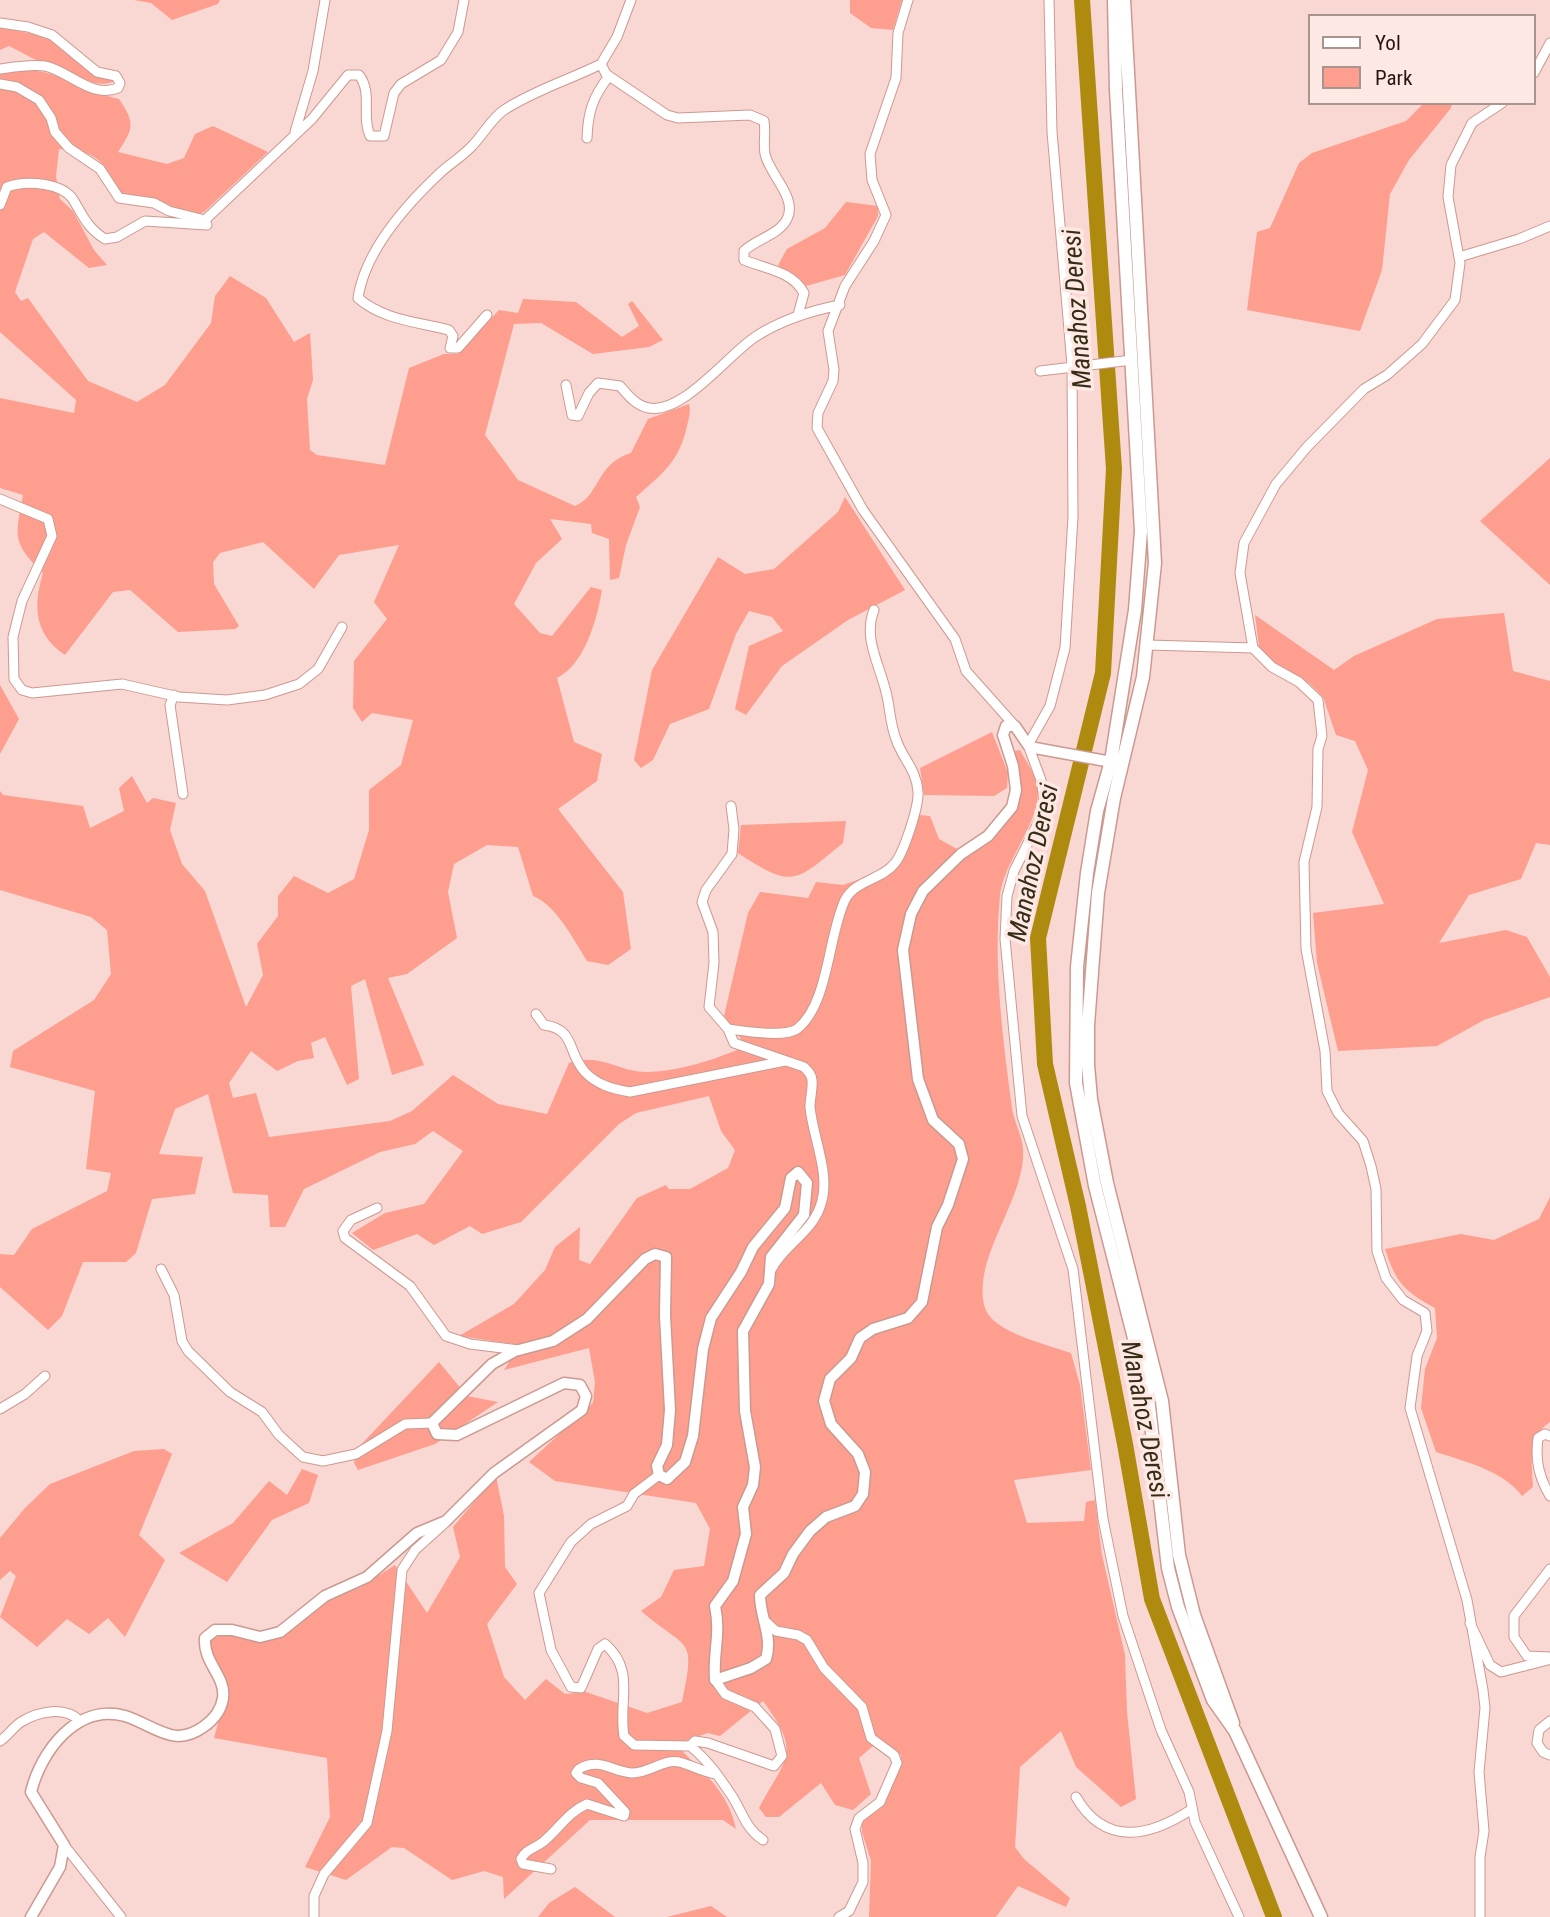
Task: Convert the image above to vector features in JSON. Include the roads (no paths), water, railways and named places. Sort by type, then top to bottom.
[{"type":"main road","points":[[1112,762],[1135,610],[1141,531],[1129,359],[1114,0]]},
{"type":"main road","points":[[1124,0],[1155,525],[1154,589],[1148,645],[1097,811],[1087,873],[1077,967],[1076,1083],[1095,1186],[1147,1389],[1168,1568],[1178,1607],[1213,1700],[1235,1731],[1321,1917]]},
{"type":"street","points":[[295,134],[313,71],[325,0]]},
{"type":"street","points":[[205,220],[312,119],[348,75],[359,75],[365,83],[366,127],[370,136],[383,136],[394,93],[401,84],[442,60],[458,32],[464,0]]},
{"type":"street","points":[[487,315],[458,348],[450,348],[453,336],[449,330],[411,322],[369,308],[358,298],[360,283],[366,267],[398,219],[439,174],[471,148],[501,113],[535,92],[601,64],[617,37],[631,0]]},
{"type":"street","points":[[908,0],[898,33],[896,78],[870,154],[872,180],[886,215],[874,241],[845,286],[828,331],[833,381],[818,413],[817,428],[821,440],[892,554],[955,639],[967,671],[1032,747],[1044,798],[1041,817],[1014,871],[1007,896],[1004,939],[1016,1082],[1022,1116],[1073,1269],[1104,1520],[1123,1616],[1161,1730],[1239,1917]]},
{"type":"street","points":[[1032,747],[1050,706],[1069,625],[1073,517],[1076,365],[1052,132],[1049,0]]},
{"type":"street","points":[[0,23],[28,27],[52,36],[97,72],[116,76],[120,83],[118,88],[110,91],[95,89],[47,66],[0,69]]},
{"type":"street","points":[[1536,70],[1550,43]]},
{"type":"street","points":[[601,64],[609,76],[667,114],[678,118],[750,115],[764,121],[765,155],[789,204],[788,218],[778,229],[750,245],[744,251],[744,260],[784,274],[799,284],[804,293],[798,315]]},
{"type":"street","points":[[587,138],[588,111],[593,97],[609,76]]},
{"type":"street","points":[[0,84],[17,87],[39,100],[62,140],[69,148],[100,169],[119,198],[154,203],[169,211],[205,220]]},
{"type":"street","points":[[1480,1917],[1478,1886],[1484,1831],[1480,1761],[1485,1708],[1466,1600],[1410,1408],[1416,1356],[1427,1331],[1425,1313],[1403,1300],[1386,1278],[1377,1251],[1376,1189],[1371,1166],[1363,1141],[1338,1113],[1327,1091],[1325,1051],[1306,949],[1304,862],[1317,807],[1318,749],[1322,736],[1318,700],[1299,682],[1272,667],[1253,648],[1240,573],[1244,543],[1276,484],[1307,447],[1364,389],[1387,374],[1422,344],[1444,317],[1460,286],[1459,257],[1448,197],[1451,165],[1472,123],[1499,105]]},
{"type":"street","points":[[0,205],[7,187],[19,183],[58,190],[73,199],[79,214],[91,230],[105,239],[117,237],[145,222],[203,226],[207,225],[205,220]]},
{"type":"street","points":[[1459,257],[1519,239],[1550,226]]},
{"type":"street","points":[[566,385],[572,415],[578,416],[589,393],[598,383],[620,386],[641,405],[663,407],[691,391],[752,339],[798,315],[840,305]]},
{"type":"street","points":[[1040,371],[1129,359]]},
{"type":"street","points":[[0,499],[48,519],[52,536],[22,601],[13,637],[14,679],[22,690],[32,693],[122,684],[174,695],[227,700],[265,695],[299,684],[317,669],[342,627]]},
{"type":"street","points":[[728,1029],[759,1033],[794,1031],[807,1019],[829,959],[844,902],[852,889],[895,863],[909,830],[919,795],[915,772],[896,739],[886,690],[870,640],[869,623],[874,610]]},
{"type":"street","points":[[1148,645],[1253,648]]},
{"type":"street","points":[[174,695],[170,705],[183,794]]},
{"type":"street","points":[[715,1680],[751,1668],[766,1659],[771,1643],[763,1618],[760,1595],[784,1573],[793,1554],[810,1531],[826,1517],[855,1506],[863,1494],[865,1472],[858,1454],[831,1424],[824,1401],[830,1379],[851,1358],[860,1338],[873,1329],[908,1318],[922,1302],[937,1227],[948,1205],[963,1159],[959,1144],[933,1120],[918,1079],[902,950],[911,914],[923,891],[961,854],[988,836],[1012,807],[1016,790],[1013,766],[1003,735],[1006,726],[1015,726]]},
{"type":"street","points":[[1032,747],[1112,762]]},
{"type":"street","points":[[731,806],[734,829],[732,854],[706,890],[702,902],[713,932],[714,963],[709,1007],[728,1029],[734,1043],[804,1067],[812,1079],[810,1106],[824,1192],[814,1219],[777,1258],[770,1271]]},
{"type":"street","points":[[536,1014],[544,1025],[568,1036],[583,1071],[606,1087],[629,1092],[787,1061]]},
{"type":"street","points":[[659,1475],[667,1479],[685,1462],[692,1436],[702,1349],[711,1318],[741,1272],[753,1247],[785,1208],[791,1178],[798,1172],[807,1183],[804,1215],[771,1257],[769,1284],[743,1331],[745,1411],[755,1467],[752,1485],[743,1507],[746,1534],[733,1581],[720,1594],[715,1605],[720,1630],[713,1654],[715,1680],[725,1695],[755,1707],[775,1729],[782,1756],[774,1766],[708,1743],[695,1741],[690,1746]]},
{"type":"street","points":[[377,1208],[351,1220],[343,1231],[345,1238],[410,1286],[446,1336],[470,1344],[521,1350]]},
{"type":"street","points":[[161,1269],[174,1295],[182,1341],[187,1350],[230,1392],[262,1412],[279,1435],[303,1458],[323,1461],[356,1454],[405,1424],[432,1423],[492,1364],[521,1350],[553,1341],[587,1319],[645,1259],[655,1254],[666,1257],[665,1316],[670,1410],[667,1445],[657,1466],[659,1475]]},
{"type":"street","points":[[0,1409],[45,1376]]},
{"type":"street","points":[[314,1917],[314,1896],[324,1874],[367,1823],[387,1731],[402,1570],[415,1550],[494,1473],[583,1410],[586,1396],[580,1385],[564,1383],[457,1435],[438,1434],[432,1423]]},
{"type":"street","points":[[1550,1436],[1545,1434],[1538,1438],[1536,1451],[1539,1475],[1550,1496]]},
{"type":"street","points":[[659,1475],[634,1494],[627,1506],[591,1524],[571,1542],[539,1593],[551,1650],[571,1687],[581,1688],[598,1649],[605,1644],[619,1656],[624,1676],[624,1736],[634,1745],[690,1746],[706,1759],[733,1796],[748,1830],[762,1840]]},
{"type":"street","points":[[121,1917],[64,1845],[31,1792],[43,1757],[62,1735],[80,1721],[100,1715],[124,1716],[174,1736],[196,1731],[215,1719],[223,1700],[222,1685],[204,1653],[205,1638],[215,1630],[232,1630],[260,1637],[280,1632],[324,1595],[367,1577],[417,1533],[446,1521]]},
{"type":"street","points":[[1550,1569],[1514,1616],[1514,1637],[1518,1648],[1527,1656],[1550,1659]]},
{"type":"street","points":[[763,1618],[776,1631],[798,1635],[807,1640],[824,1668],[862,1707],[871,1738],[894,1755],[897,1763],[880,1802],[859,1818],[855,1829],[863,1863],[863,1882],[849,1910],[839,1917]]},
{"type":"street","points":[[1469,1620],[1490,1665],[1501,1672],[1550,1659]]},
{"type":"street","points":[[0,1741],[22,1721],[61,1710],[72,1713],[80,1721]]},
{"type":"street","points":[[1550,1721],[1539,1730],[1537,1743],[1543,1752],[1550,1755]]},
{"type":"street","points":[[551,1869],[523,1864],[521,1859],[525,1851],[546,1839],[575,1809],[587,1804],[624,1816],[625,1812],[598,1783],[581,1778],[576,1773],[579,1769],[600,1763],[625,1772],[642,1772],[668,1762],[681,1762],[716,1774]]},
{"type":"street","points":[[1076,1797],[1096,1823],[1107,1830],[1134,1833],[1161,1828],[1192,1809]]},
{"type":"street","points":[[31,1917],[61,1867],[64,1845]]},
{"type":"waterway","name":"Manahoz Deresi","points":[[1082,0],[1114,469],[1103,673],[1038,938],[1045,1064],[1078,1206],[1125,1444],[1152,1599],[1274,1917]]}]
